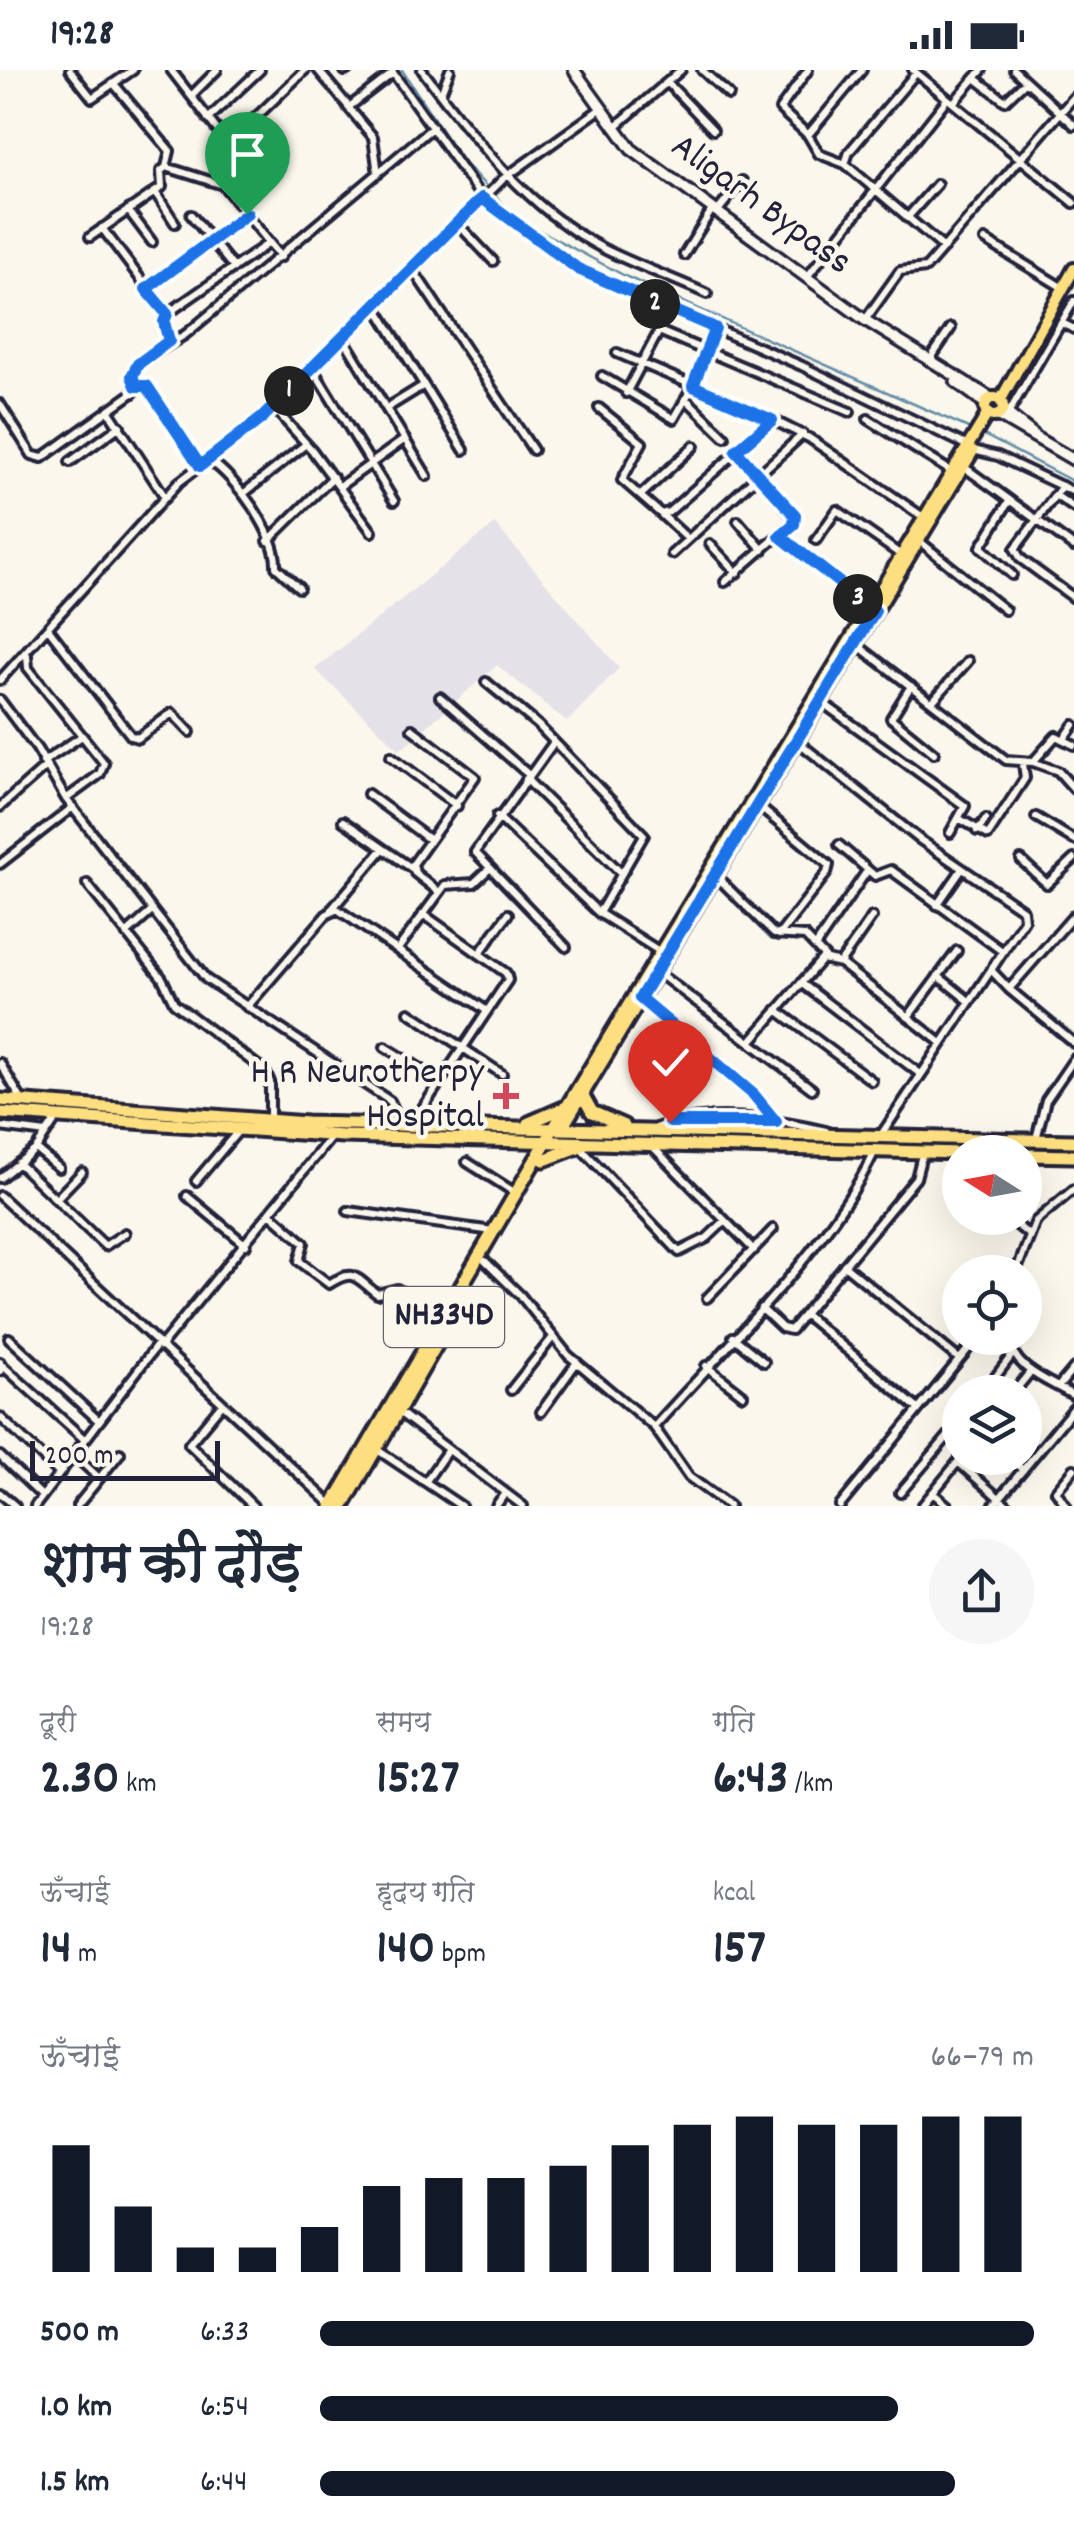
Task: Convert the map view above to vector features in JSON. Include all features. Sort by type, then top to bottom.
[{"type":"highway","points":[[582,1094],[592,1112],[649,1136],[942,1152]]},
{"type":"highway","points":[[0,1100],[270,1120],[515,1126],[602,1140]]},
{"type":"highway","points":[[515,1126],[566,1107]]},
{"type":"highway","points":[[0,1114],[332,1136],[520,1140],[555,1133],[634,1130]]},
{"type":"highway","name":"NH334D","points":[[332,1506],[485,1261],[555,1133]]},
{"type":"highway","points":[[520,1140],[530,1146],[539,1161],[602,1140],[649,1136],[942,1138]]},
{"type":"highway","points":[[1042,1140],[1074,1142]]},
{"type":"highway","points":[[1042,1155],[1074,1156]]},
{"type":"highway","name":"NH334D","points":[[343,1506],[398,1411],[444,1317],[516,1193],[539,1161]]},
{"type":"main road","name":"Aligarh Bypass","points":[[574,70],[630,149],[865,320],[1074,460]]},
{"type":"main road","points":[[555,1133],[855,643],[901,555],[916,538],[952,472],[973,445],[1074,269]]},
{"type":"main road","points":[[555,1133],[566,1107],[660,951],[964,466],[973,445]]},
{"type":"street","points":[[70,70],[91,98],[133,70]]},
{"type":"street","points":[[172,70],[222,140],[231,143],[302,71]]},
{"type":"street","points":[[202,70],[208,79]]},
{"type":"street","points":[[192,95],[217,70]]},
{"type":"street","points":[[208,119],[260,70]]},
{"type":"street","points":[[318,70],[373,137],[378,174]]},
{"type":"street","points":[[422,70],[505,177],[589,240],[708,294]]},
{"type":"street","points":[[440,94],[450,70]]},
{"type":"street","points":[[702,70],[728,95]]},
{"type":"street","points":[[808,70],[779,106],[793,125],[808,135],[819,154],[845,164],[944,248]]},
{"type":"street","points":[[808,135],[862,70]]},
{"type":"street","points":[[806,278],[950,101],[982,70]]},
{"type":"street","points":[[1014,70],[1074,125]]},
{"type":"street","points":[[613,128],[677,71]]},
{"type":"street","points":[[348,106],[392,72],[483,197],[578,269],[928,423],[1074,492]]},
{"type":"street","points":[[845,164],[849,152],[914,72],[1074,203]]},
{"type":"street","points":[[975,78],[1005,101],[1026,81]]},
{"type":"street","points":[[668,83],[713,130]]},
{"type":"street","points":[[90,237],[164,184],[161,171],[170,151],[115,85]]},
{"type":"street","points":[[865,320],[900,271],[922,271],[944,248],[1074,97]]},
{"type":"street","points":[[0,680],[165,497],[272,408],[505,177],[599,110]]},
{"type":"street","points":[[136,386],[132,376],[138,364],[281,257],[433,127]]},
{"type":"street","points":[[166,167],[217,181],[281,257]]},
{"type":"street","points":[[684,255],[715,210],[742,181]]},
{"type":"street","points":[[907,218],[937,184]]},
{"type":"street","points":[[155,192],[175,222]]},
{"type":"street","points":[[128,210],[152,242]]},
{"type":"street","points":[[146,289],[247,214]]},
{"type":"street","points":[[191,215],[234,268]]},
{"type":"street","points":[[456,222],[493,261]]},
{"type":"street","points":[[102,228],[167,314]]},
{"type":"street","points":[[985,240],[1063,288]]},
{"type":"street","points":[[168,344],[164,322],[167,314],[269,242]]},
{"type":"street","points":[[412,268],[533,450]]},
{"type":"street","points":[[994,410],[1074,302]]},
{"type":"street","points":[[376,307],[421,387],[464,450]]},
{"type":"street","points":[[1062,323],[1074,329]]},
{"type":"street","points":[[602,376],[626,394],[674,418],[709,352],[715,328]]},
{"type":"street","points":[[932,364],[952,328]]},
{"type":"street","points":[[626,394],[657,331],[850,412]]},
{"type":"street","points":[[344,339],[427,476]]},
{"type":"street","points":[[617,354],[803,434],[924,518]]},
{"type":"street","points":[[313,368],[394,500]]},
{"type":"street","points":[[0,404],[37,458],[136,386],[147,386],[200,466]]},
{"type":"street","points":[[387,408],[421,387]]},
{"type":"street","points":[[686,399],[726,437]]},
{"type":"street","points":[[272,408],[333,477],[372,532]]},
{"type":"street","points":[[599,408],[642,443],[622,475],[626,484],[642,494],[688,539]]},
{"type":"street","points":[[108,410],[165,497]]},
{"type":"street","points":[[661,514],[669,512],[772,420]]},
{"type":"street","points":[[868,420],[952,472]]},
{"type":"street","points":[[70,462],[120,426]]},
{"type":"street","points":[[672,554],[803,434]]},
{"type":"street","points":[[340,486],[405,440]]},
{"type":"street","points":[[243,494],[306,444]]},
{"type":"street","points":[[642,494],[694,446]]},
{"type":"street","points":[[725,582],[794,524],[795,515],[736,451]]},
{"type":"street","points":[[210,460],[226,472],[258,514],[277,556],[276,567],[299,588]]},
{"type":"street","points":[[964,466],[1074,548]]},
{"type":"street","points":[[268,541],[333,477]]},
{"type":"street","points":[[1062,486],[1034,520],[1016,553],[1074,598]]},
{"type":"street","points":[[1055,495],[1074,508]]},
{"type":"street","points":[[1009,501],[981,547],[1012,575]]},
{"type":"street","points":[[816,540],[837,510],[901,555]]},
{"type":"street","points":[[738,522],[763,550]]},
{"type":"street","points":[[780,536],[872,609]]},
{"type":"street","points":[[916,538],[1005,610]]},
{"type":"street","points":[[710,544],[737,572]]},
{"type":"street","points":[[48,628],[131,736],[138,738],[172,712],[190,732]]},
{"type":"street","points":[[855,643],[1006,760],[1033,762],[1058,771],[1074,790]]},
{"type":"street","points":[[27,654],[28,668],[104,767],[66,798]]},
{"type":"street","points":[[932,702],[968,661]]},
{"type":"street","points":[[486,682],[554,742],[641,830],[642,842],[599,913]]},
{"type":"street","points":[[912,686],[891,718],[934,754]]},
{"type":"street","points":[[440,698],[528,777],[621,873]]},
{"type":"street","points":[[0,700],[66,798],[206,979],[390,1102],[406,1125],[508,976],[423,914]]},
{"type":"street","points":[[819,700],[964,806],[950,833]]},
{"type":"street","points":[[1064,739],[1074,725]]},
{"type":"street","points":[[412,729],[472,772],[474,783],[413,869]]},
{"type":"street","points":[[0,807],[82,736]]},
{"type":"street","points":[[1033,762],[1052,737],[1074,744]]},
{"type":"street","points":[[795,740],[1026,915],[880,1136]]},
{"type":"street","points":[[554,742],[475,846],[478,857],[566,948]]},
{"type":"street","points":[[391,756],[457,806]]},
{"type":"street","points":[[960,820],[986,836],[992,831],[1027,774],[1023,764]]},
{"type":"street","points":[[368,794],[430,840]]},
{"type":"street","points":[[756,804],[829,864],[828,873],[779,934]]},
{"type":"street","points":[[0,864],[73,807]]},
{"type":"street","points":[[496,816],[599,913],[660,951]]},
{"type":"street","points":[[1036,818],[1074,840]]},
{"type":"street","points":[[977,831],[986,819]]},
{"type":"street","points":[[343,821],[413,869],[439,892]]},
{"type":"street","points":[[840,845],[879,878],[890,870],[1002,951]]},
{"type":"street","points":[[247,1007],[382,850]]},
{"type":"street","points":[[1021,860],[1047,884],[1074,859]]},
{"type":"street","points":[[398,950],[450,882],[474,883],[489,869]]},
{"type":"street","points":[[937,904],[962,869]]},
{"type":"street","points":[[817,944],[868,871]]},
{"type":"street","points":[[714,874],[779,934],[795,932],[817,944],[825,957],[840,963],[940,1042]]},
{"type":"street","points":[[87,884],[162,978],[174,1002],[265,1070],[270,1082],[270,1120]]},
{"type":"street","points":[[331,910],[345,912],[486,1012]]},
{"type":"street","points":[[126,934],[152,911]]},
{"type":"street","points":[[478,954],[508,914]]},
{"type":"street","points":[[1008,988],[1074,915]]},
{"type":"street","points":[[840,963],[872,918]]},
{"type":"street","points":[[908,1017],[956,951]]},
{"type":"street","points":[[750,1042],[825,957]]},
{"type":"street","points":[[992,970],[1074,1043]]},
{"type":"street","points":[[656,972],[812,1090]]},
{"type":"street","points":[[938,976],[969,1001]]},
{"type":"street","points":[[801,982],[919,1073]]},
{"type":"street","points":[[640,998],[742,1084],[776,1122]]},
{"type":"street","points":[[777,1010],[872,1081]]},
{"type":"street","points":[[410,1012],[502,1074]]},
{"type":"street","points":[[384,1047],[439,1080]]},
{"type":"street","points":[[1037,1135],[1046,1100],[1074,1059]]},
{"type":"street","points":[[0,1063],[16,1083],[24,1103]]},
{"type":"street","points":[[0,1081],[16,1083]]},
{"type":"street","points":[[0,1178],[36,1148],[56,1118]]},
{"type":"street","points":[[754,1250],[649,1136],[687,1119],[776,1122],[848,1136]]},
{"type":"street","points":[[0,1127],[46,1133]]},
{"type":"street","points":[[196,1181],[239,1130]]},
{"type":"street","points":[[0,1456],[39,1503],[98,1421],[332,1136]]},
{"type":"street","points":[[579,1146],[680,1252],[707,1238],[725,1221]]},
{"type":"street","points":[[36,1148],[59,1168]]},
{"type":"street","points":[[654,1427],[762,1308],[859,1184],[876,1150]]},
{"type":"street","points":[[762,1308],[785,1330],[804,1314],[916,1178],[923,1152]]},
{"type":"street","points":[[467,1162],[516,1193]]},
{"type":"street","points":[[18,1163],[104,1246],[125,1233]]},
{"type":"street","points":[[57,1198],[82,1172]]},
{"type":"street","points":[[1042,1215],[1074,1190]]},
{"type":"street","points":[[0,1196],[332,1506]]},
{"type":"street","points":[[188,1196],[246,1245]]},
{"type":"street","points":[[348,1212],[494,1231]]},
{"type":"street","points":[[271,1214],[304,1243],[299,1261],[318,1279],[329,1284],[350,1274],[376,1294],[397,1289],[444,1317]]},
{"type":"street","points":[[706,1298],[773,1229]]},
{"type":"street","points":[[485,1261],[522,1296],[576,1362],[654,1427],[689,1477],[725,1505]]},
{"type":"street","points":[[844,1265],[959,1360]]},
{"type":"street","points":[[804,1314],[917,1408]]},
{"type":"street","points":[[734,1337],[764,1362]]},
{"type":"street","points":[[9,1338],[98,1421]]},
{"type":"street","points":[[511,1390],[553,1338]]},
{"type":"street","points":[[840,1506],[963,1355]]},
{"type":"street","points":[[997,1375],[1012,1356],[1074,1396]]},
{"type":"street","points":[[541,1412],[576,1362]]},
{"type":"street","points":[[1,1366],[84,1439]]},
{"type":"street","points":[[706,1366],[743,1395]]},
{"type":"street","points":[[1059,1386],[1074,1368]]},
{"type":"street","points":[[1028,1375],[1031,1371]]},
{"type":"street","points":[[222,1404],[188,1444],[253,1506]]},
{"type":"street","points":[[1042,1447],[1074,1408]]},
{"type":"street","points":[[398,1411],[523,1506]]},
{"type":"street","points":[[0,1417],[59,1473]]},
{"type":"street","points":[[900,1493],[942,1443]]},
{"type":"street","points":[[376,1449],[462,1506]]},
{"type":"street","points":[[426,1480],[447,1451]]},
{"type":"street","points":[[77,1506],[120,1453]]},
{"type":"street","points":[[73,1454],[100,1478]]},
{"type":"street","points":[[1066,1506],[1056,1491],[1074,1469]]},
{"type":"street","points":[[922,1506],[948,1475]]},
{"type":"street","points":[[973,1475],[996,1503],[1008,1506]]},
{"type":"street","points":[[996,1503],[1019,1475]]},
{"type":"street","points":[[0,1493],[15,1506]]},
{"type":"street","points":[[496,1506],[505,1493]]},
{"type":"street","points":[[933,1493],[948,1506]]},
{"type":"shaded area","points":[[495,524],[619,668],[567,722],[497,665],[400,750],[315,669]]},
{"type":"waterway","points":[[402,70],[461,160],[518,219],[627,277],[975,431]]},
{"type":"waterway","points":[[982,434],[1074,482]]},
{"type":"place","name":"H R Neurotherpy Hospital","points":[[506,1096]]},
{"type":"route","points":[[247,214],[146,289],[167,314],[164,324],[169,341],[138,364],[132,376],[136,386],[147,386],[200,466],[248,432],[482,198],[495,212],[578,269],[715,328],[693,386],[772,420],[736,451],[795,515],[794,524],[780,536],[875,611],[640,998],[754,1095],[776,1122],[670,1122]]}]
